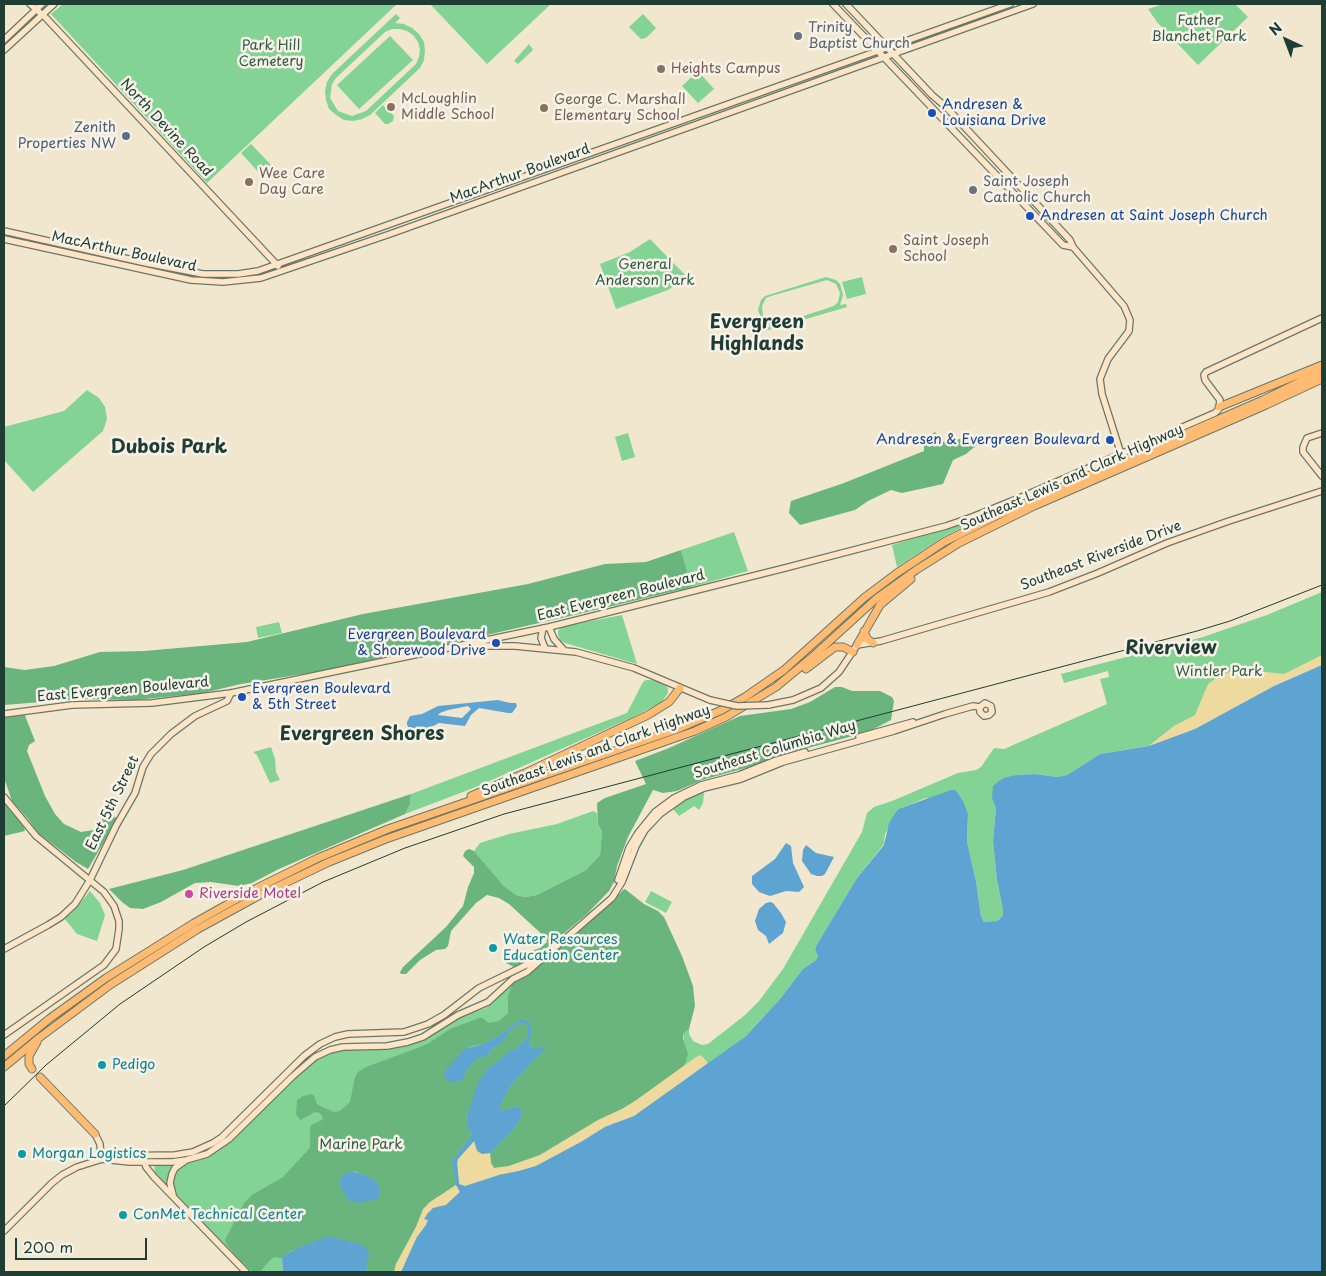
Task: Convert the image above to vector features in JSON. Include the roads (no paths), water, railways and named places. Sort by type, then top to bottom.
[{"type":"highway","points":[[1219,407],[1224,407],[1322,365]]},
{"type":"highway","name":"Southeast Lewis and Clark Highway","points":[[4,1056],[49,1019],[99,983],[222,907],[318,858],[424,816],[675,730],[722,710],[745,697],[784,670],[865,597],[944,542],[996,516],[1263,400],[1322,371]]},
{"type":"highway","name":"Southeast Lewis and Clark Highway","points":[[4,1067],[83,1004],[227,912],[294,878],[386,839],[695,731],[740,710],[776,688],[877,598],[938,555],[1034,506],[1266,406],[1322,379]]},
{"type":"highway","points":[[857,645],[880,605],[938,555]]},
{"type":"highway","points":[[864,632],[867,639],[872,643]]},
{"type":"highway","points":[[776,688],[804,671],[836,647],[842,647],[853,652]]},
{"type":"highway","points":[[424,816],[525,773],[654,712],[669,702],[680,688]]},
{"type":"highway","points":[[32,1068],[28,1060],[39,1038]]},
{"type":"highway","points":[[40,1077],[95,1134]]},
{"type":"street","name":"North Devine Road","points":[[30,4],[42,14],[283,271]]},
{"type":"street","points":[[4,40],[42,4]]},
{"type":"street","points":[[4,50],[54,4]]},
{"type":"street","points":[[833,4],[1063,245],[1073,247]]},
{"type":"street","points":[[846,4],[946,107],[1070,240],[1073,247],[1119,301],[1130,320],[1129,331],[1108,359],[1100,379],[1102,394],[1121,454]]},
{"type":"street","name":"MacArthur Boulevard","points":[[4,231],[203,274],[238,274],[277,265],[1010,4]]},
{"type":"street","name":"MacArthur Boulevard","points":[[4,239],[206,282],[239,282],[261,278],[1033,4]]},
{"type":"street","points":[[1219,407],[1218,396],[1206,382],[1204,375],[1206,372],[1211,368],[1322,318]]},
{"type":"street","name":"East Evergreen Boulevard","points":[[4,714],[72,705],[152,703],[231,693],[546,628],[682,594],[946,526],[992,510],[1215,413],[1219,407]]},
{"type":"street","points":[[1322,433],[1307,438],[1303,447],[1303,452],[1322,476]]},
{"type":"street","name":"Southeast Riverside Drive","points":[[857,645],[872,643],[1049,592],[1167,543],[1322,491]]},
{"type":"street","points":[[545,648],[541,638],[546,628],[563,649]]},
{"type":"street","points":[[464,646],[514,646],[563,649],[624,664],[710,700],[736,706],[768,705],[793,700],[821,688],[840,672],[857,645]]},
{"type":"street","name":"East 5th Street","points":[[4,950],[70,910],[90,880],[116,826],[135,793],[143,767],[151,754],[171,734],[196,716],[227,701],[231,693]]},
{"type":"street","name":"Southeast Columbia Way","points":[[144,1159],[202,1149],[222,1137],[315,1057],[330,1050],[343,1047],[387,1046],[408,1042],[423,1037],[458,1015],[488,1002],[514,979],[527,972],[616,893],[622,882],[629,858],[646,830],[660,814],[677,801],[694,792],[741,778],[783,762],[915,725],[919,722],[969,707],[980,706]]},
{"type":"street","points":[[4,798],[36,836],[90,880],[110,900],[119,921],[119,936],[112,954],[96,971],[4,1035]]},
{"type":"street","name":"Southeast Columbia Way","points":[[4,1231],[52,1183],[77,1167],[102,1159],[186,1160],[207,1154],[229,1139],[246,1117],[304,1056],[320,1044],[335,1037],[348,1034],[399,1032],[428,1024],[492,981],[538,961]]},
{"type":"street","points":[[492,981],[498,986],[499,992]]},
{"type":"street","points":[[468,997],[469,1005],[475,1008]]},
{"type":"street","points":[[95,1134],[100,1144],[102,1159]]},
{"type":"street","points":[[144,1159],[150,1172],[246,1272]]},
{"type":"street","points":[[173,1197],[170,1186],[171,1176],[175,1168],[186,1160]]},
{"type":"water","points":[[1322,665],[1322,1272],[401,1272],[417,1237],[426,1225],[428,1220],[424,1219],[428,1213],[433,1208],[446,1205],[460,1192],[456,1185],[452,1161],[472,1135],[467,1128],[468,1112],[478,1083],[488,1068],[500,1060],[507,1052],[517,1048],[527,1038],[528,1026],[523,1022],[514,1027],[503,1042],[492,1049],[487,1056],[476,1059],[466,1071],[462,1081],[450,1082],[443,1076],[464,1049],[484,1044],[502,1034],[522,1019],[528,1021],[532,1028],[529,1045],[536,1049],[544,1047],[545,1050],[511,1085],[500,1106],[500,1109],[508,1110],[516,1106],[522,1112],[520,1120],[511,1132],[490,1153],[482,1154],[477,1151],[474,1141],[458,1159],[459,1184],[465,1186],[536,1166],[605,1127],[634,1116],[746,1036],[780,999],[803,969],[816,960],[818,956],[815,950],[816,946],[857,878],[884,845],[889,823],[898,809],[951,790],[957,792],[968,814],[967,842],[976,881],[981,916],[984,922],[997,921],[1003,916],[1003,910],[997,880],[993,841],[996,808],[992,798],[993,786],[999,781],[1016,775],[1035,774],[1057,777],[1067,775],[1100,754],[1149,746],[1195,729],[1274,686]]},
{"type":"water","points":[[498,700],[516,703],[517,706],[512,713],[479,708],[471,715],[465,726],[439,723],[417,734],[411,731],[407,725],[410,716],[422,714],[438,706]],"holes":[[[468,706],[471,709],[462,718],[438,715],[448,710]]]},
{"type":"water","points":[[786,843],[791,846],[793,863],[804,887],[799,892],[786,891],[770,896],[759,892],[752,884],[752,876],[775,859]]},
{"type":"water","points":[[806,845],[816,853],[834,857],[822,876],[811,874],[802,861],[803,850]]},
{"type":"water","points":[[770,902],[781,913],[786,922],[783,933],[769,944],[766,936],[758,930],[755,921],[759,909]]},
{"type":"water","points":[[352,1171],[376,1181],[380,1189],[377,1199],[358,1203],[347,1198],[339,1185],[340,1179],[343,1175]]},
{"type":"water","points":[[329,1236],[362,1245],[368,1250],[366,1272],[283,1272],[282,1258],[285,1255]]},
{"type":"railway","points":[[4,1106],[46,1065],[120,1004],[204,947],[246,922],[323,882],[405,848],[504,814],[1197,631],[1230,621],[1322,585]]},
{"type":"place","name":"Trinity Baptist Church","points":[[798,36]]},
{"type":"place","name":"Heights Campus","points":[[661,69]]},
{"type":"place","name":"McLoughlin Middle School","points":[[391,107]]},
{"type":"place","name":"George C. Marshall Elementary School","points":[[544,108]]},
{"type":"place","name":"Andresen & Louisiana Drive","points":[[932,113]]},
{"type":"place","name":"Zenith Properties NW","points":[[126,136]]},
{"type":"place","name":"Wee Care Day Care","points":[[249,182]]},
{"type":"place","name":"Saint Joseph Catholic Church","points":[[973,190]]},
{"type":"place","name":"Andresen at Saint Joseph Church","points":[[1030,216]]},
{"type":"place","name":"Saint Joseph School","points":[[893,249]]},
{"type":"place","name":"Andresen & Evergreen Boulevard","points":[[1110,440]]},
{"type":"place","name":"Evergreen Boulevard & Shorewood Drive","points":[[496,643]]},
{"type":"place","name":"Evergreen Boulevard & 5th Street","points":[[242,697]]},
{"type":"place","name":"Riverside Motel","points":[[189,894]]},
{"type":"place","name":"Water Resources Education Center","points":[[493,948]]},
{"type":"place","name":"Pedigo","points":[[102,1065]]},
{"type":"place","name":"Morgan Logistics","points":[[22,1154]]},
{"type":"place","name":"ConMet Technical Center","points":[[123,1215]]},
{"type":"district","name":"Evergreen Highlands","points":[[757,334]]},
{"type":"district","name":"Dubois Park","points":[[169,448]]},
{"type":"district","name":"Riverview","points":[[1171,649]]},
{"type":"district","name":"Evergreen Shores","points":[[362,735]]},
{"type":"park label","name":"Father Blanchet Park","points":[[1199,30]]},
{"type":"park label","name":"Park Hill Cemetery","points":[[271,54]]},
{"type":"park label","name":"General Anderson Park","points":[[645,274]]},
{"type":"park label","name":"Wintler Park","points":[[1219,672]]},
{"type":"park label","name":"Marine Park","points":[[361,1145]]}]
